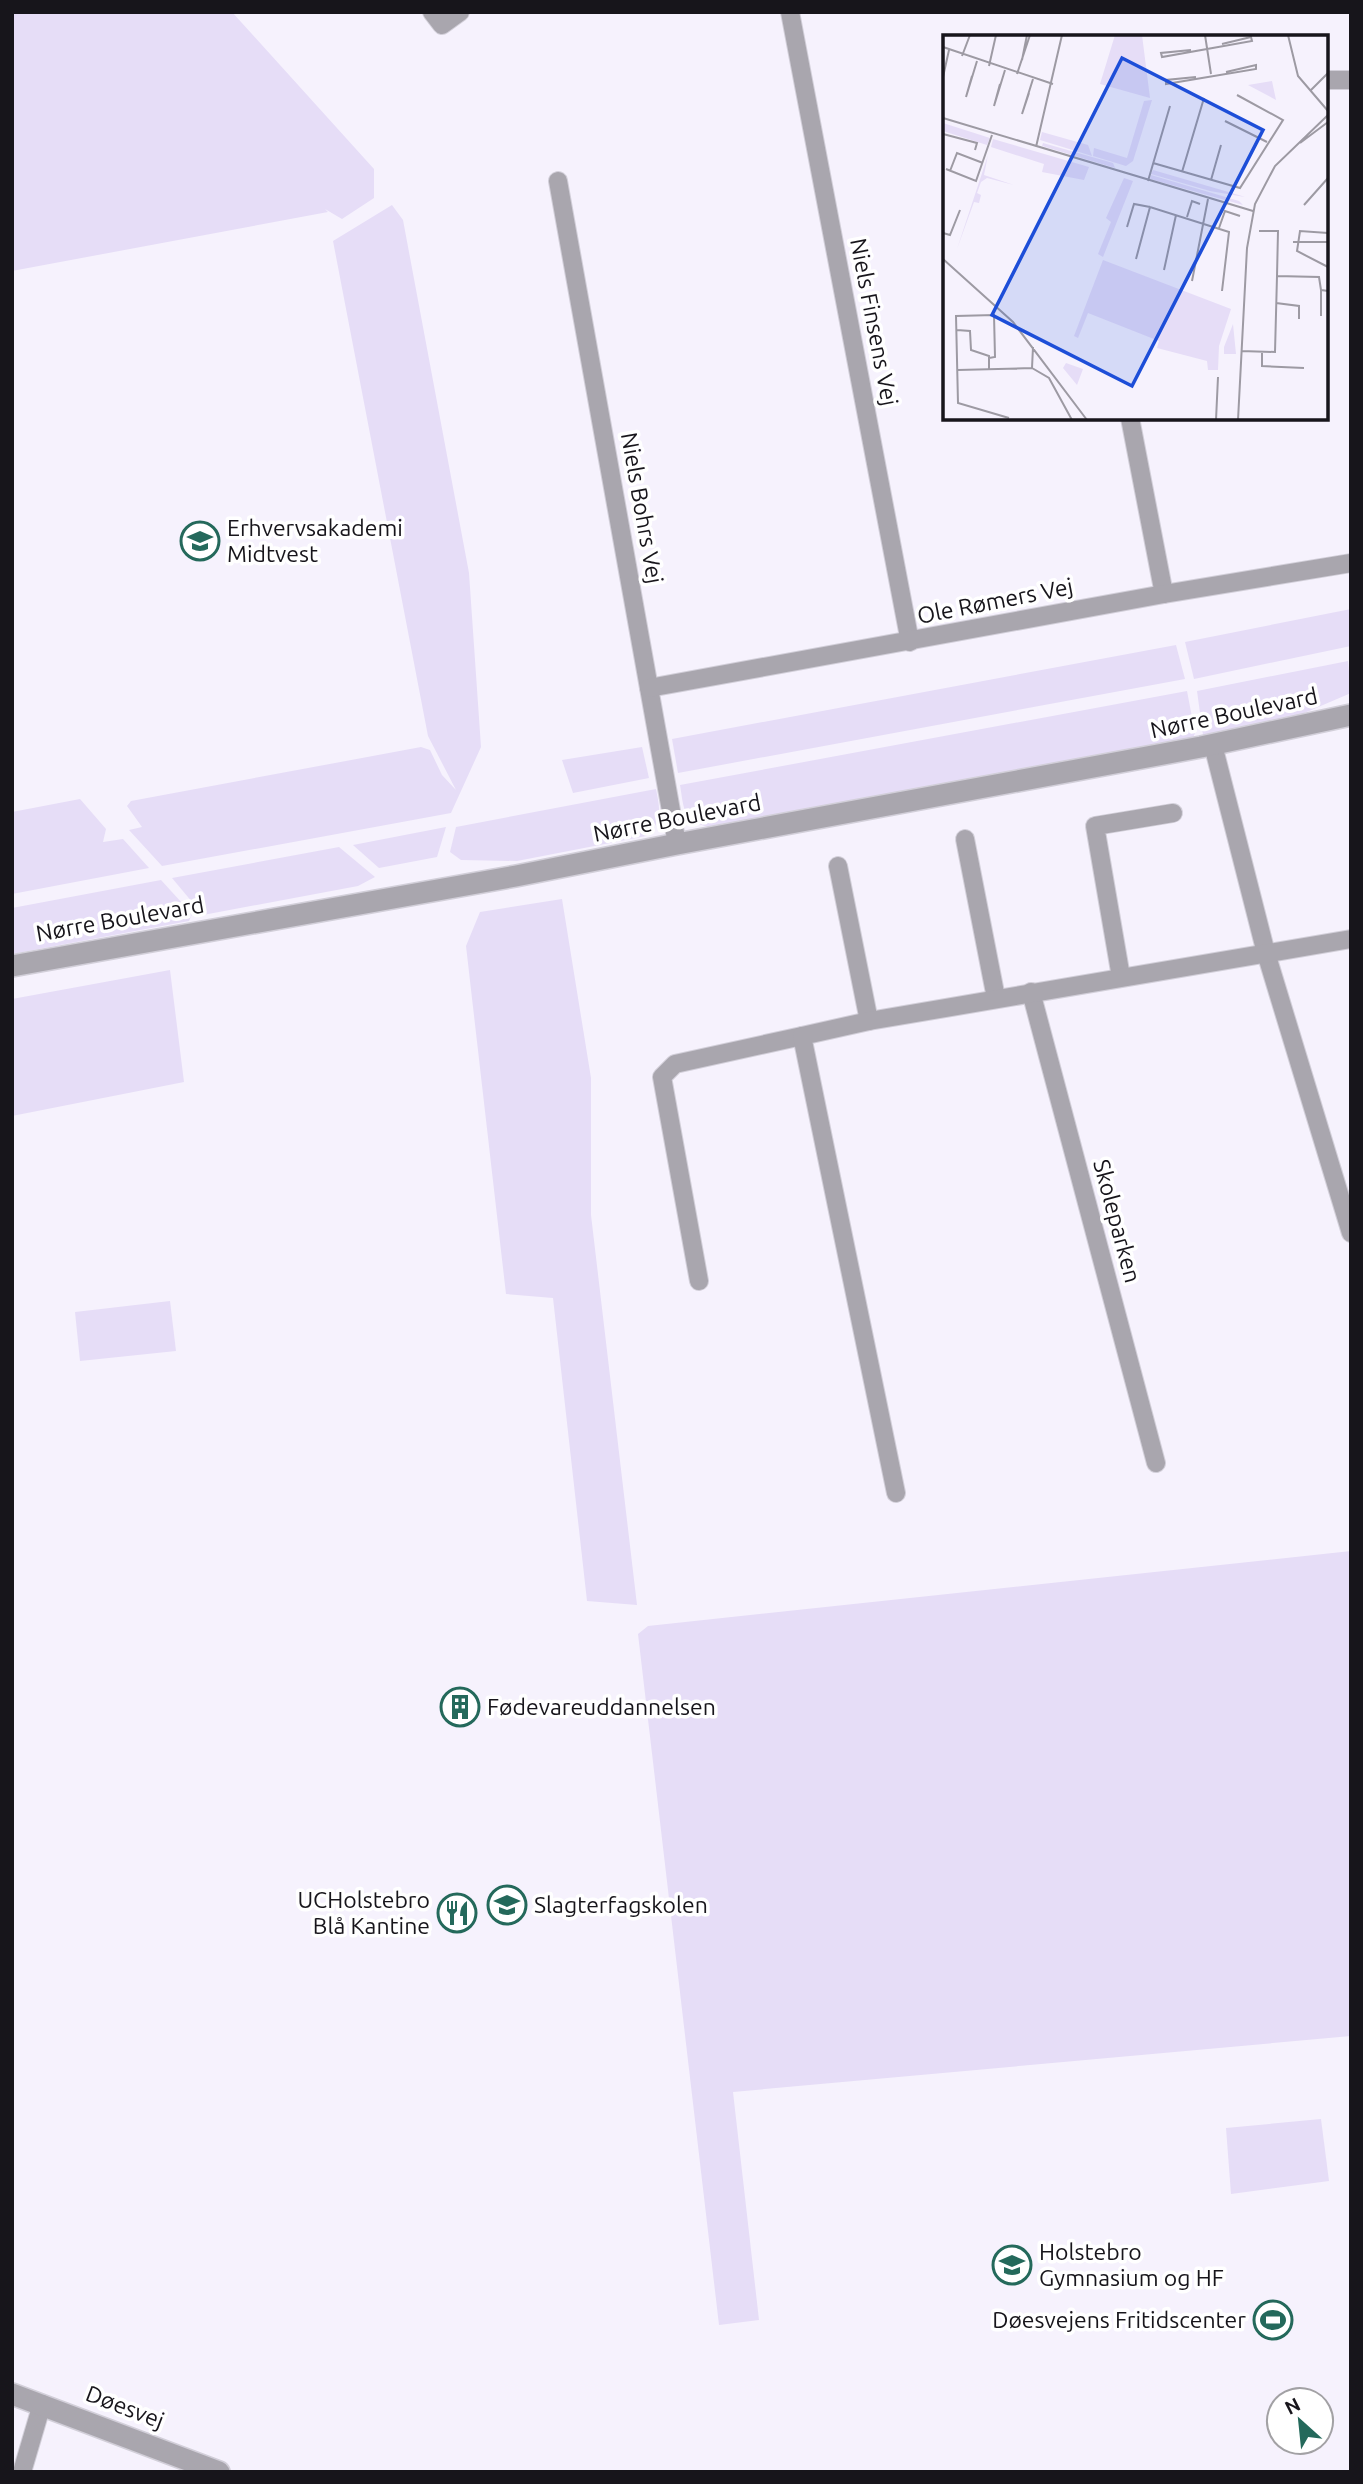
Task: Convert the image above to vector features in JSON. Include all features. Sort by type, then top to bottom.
[{"type":"street","points":[[432,12],[442,25],[460,12]]},
{"type":"street","name":"Niels Finsens Vej","points":[[790,12],[910,642]]},
{"type":"street","points":[[1328,79],[1351,80]]},
{"type":"street","name":"Niels Bohrs Vej","points":[[558,181],[677,844]]},
{"type":"street","points":[[1130,420],[1164,594]]},
{"type":"street","name":"Ole Rømers Vej","points":[[649,688],[1164,594],[1351,563]]},
{"type":"street","name":"Nørre Boulevard","points":[[12,966],[516,876],[1213,745],[1351,715]]},
{"type":"street","points":[[1213,745],[1266,953],[1351,1233]]},
{"type":"street","points":[[1121,977],[1095,827],[1173,813]]},
{"type":"street","points":[[965,839],[996,998]]},
{"type":"street","points":[[838,866],[869,1021]]},
{"type":"street","points":[[699,1282],[662,1077],[675,1064],[869,1021],[1351,939]]},
{"type":"street","name":"Skoleparken","points":[[1031,992],[1156,1463]]},
{"type":"street","points":[[802,1036],[896,1493]]},
{"type":"street","name":"Døesvej","points":[[12,2395],[219,2472]]},
{"type":"street","points":[[22,2472],[42,2404]]},
{"type":"shaded area","points":[[12,12],[232,12],[374,169],[374,198],[342,219],[325,209],[328,212],[12,271]]},
{"type":"shaded area","points":[[392,205],[403,220],[469,573],[481,747],[451,813],[162,866],[129,830],[142,827],[127,806],[131,801],[421,747],[430,750],[442,775],[456,790],[428,736],[333,241]]},
{"type":"shaded area","points":[[1351,609],[1351,646],[1194,679],[1185,642]]},
{"type":"shaded area","points":[[1176,645],[1185,679],[678,773],[672,739]]},
{"type":"shaded area","points":[[1348,661],[1351,693],[1288,720],[1203,735],[1197,691]]},
{"type":"shaded area","points":[[1187,691],[1195,733],[1193,738],[709,827],[689,817],[684,807],[680,785]]},
{"type":"shaded area","points":[[642,747],[649,778],[573,793],[562,760]]},
{"type":"shaded area","points":[[656,789],[658,820],[646,836],[517,861],[461,860],[450,852],[456,827]]},
{"type":"shaded area","points":[[80,799],[106,829],[103,842],[123,839],[149,868],[12,894],[12,812]]},
{"type":"shaded area","points":[[446,827],[437,857],[379,868],[353,845]]},
{"type":"shaded area","points":[[339,847],[375,877],[358,886],[203,915],[172,878]]},
{"type":"shaded area","points":[[161,880],[192,914],[189,921],[12,954],[12,908]]},
{"type":"shaded area","points":[[562,899],[591,1078],[591,1215],[637,1605],[587,1601],[553,1298],[506,1294],[466,946],[480,912]]},
{"type":"shaded area","points":[[170,970],[184,1082],[12,1116],[12,999]]},
{"type":"shaded area","points":[[170,1301],[176,1351],[80,1361],[75,1312]]},
{"type":"shaded area","points":[[1351,1551],[1351,2036],[733,2092],[759,2320],[719,2325],[638,1634],[648,1626]]},
{"type":"shaded area","points":[[1321,2119],[1329,2181],[1231,2194],[1226,2128]]},
{"type":"place","name":"Erhvervsakademi Midtvest","points":[[200,541]]},
{"type":"place","name":"Fødevareuddannelsen","points":[[460,1707]]},
{"type":"place","name":"Slagterfagskolen","points":[[507,1905]]},
{"type":"place","name":"UCHolstebro Blå Kantine","points":[[457,1913]]},
{"type":"place","name":"Holstebro Gymnasium og HF","points":[[1012,2265]]},
{"type":"place","name":"Døesvejens Fritidscenter","points":[[1273,2320]]}]
